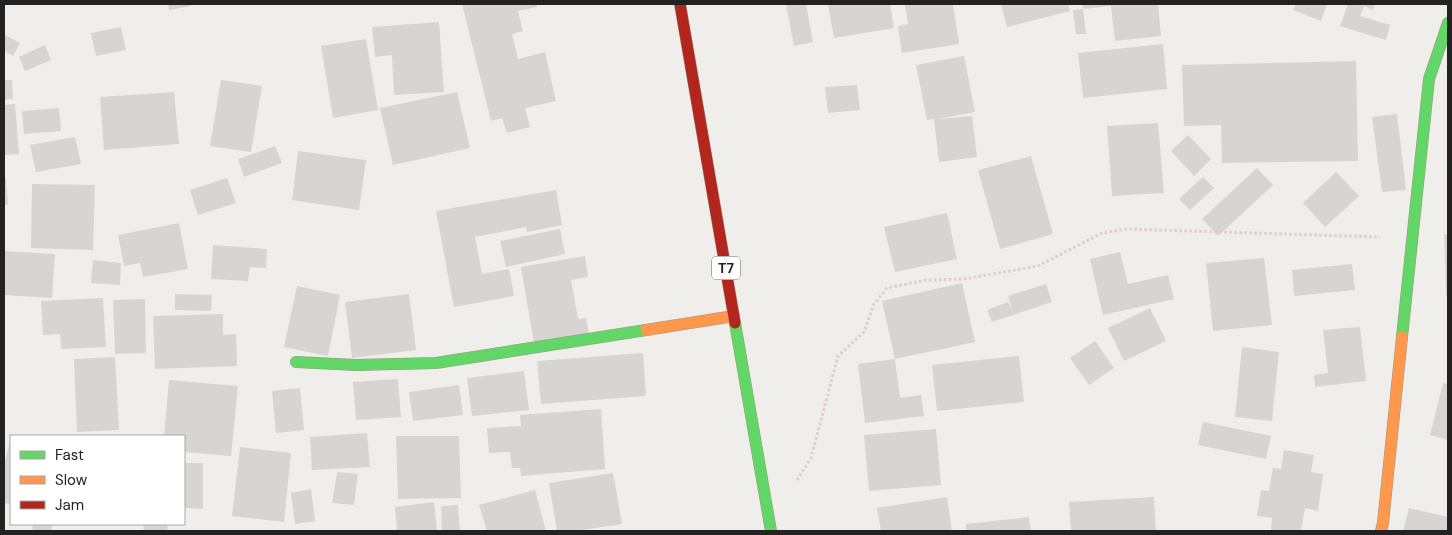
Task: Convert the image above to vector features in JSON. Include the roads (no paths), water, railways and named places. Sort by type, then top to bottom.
[{"type":"main road","name":"T7","points":[[680,4],[771,531]]},
{"type":"main road","points":[[1381,531],[1429,79],[1448,23]]},
{"type":"main road","points":[[296,362],[356,365],[436,363],[734,316]]}]
